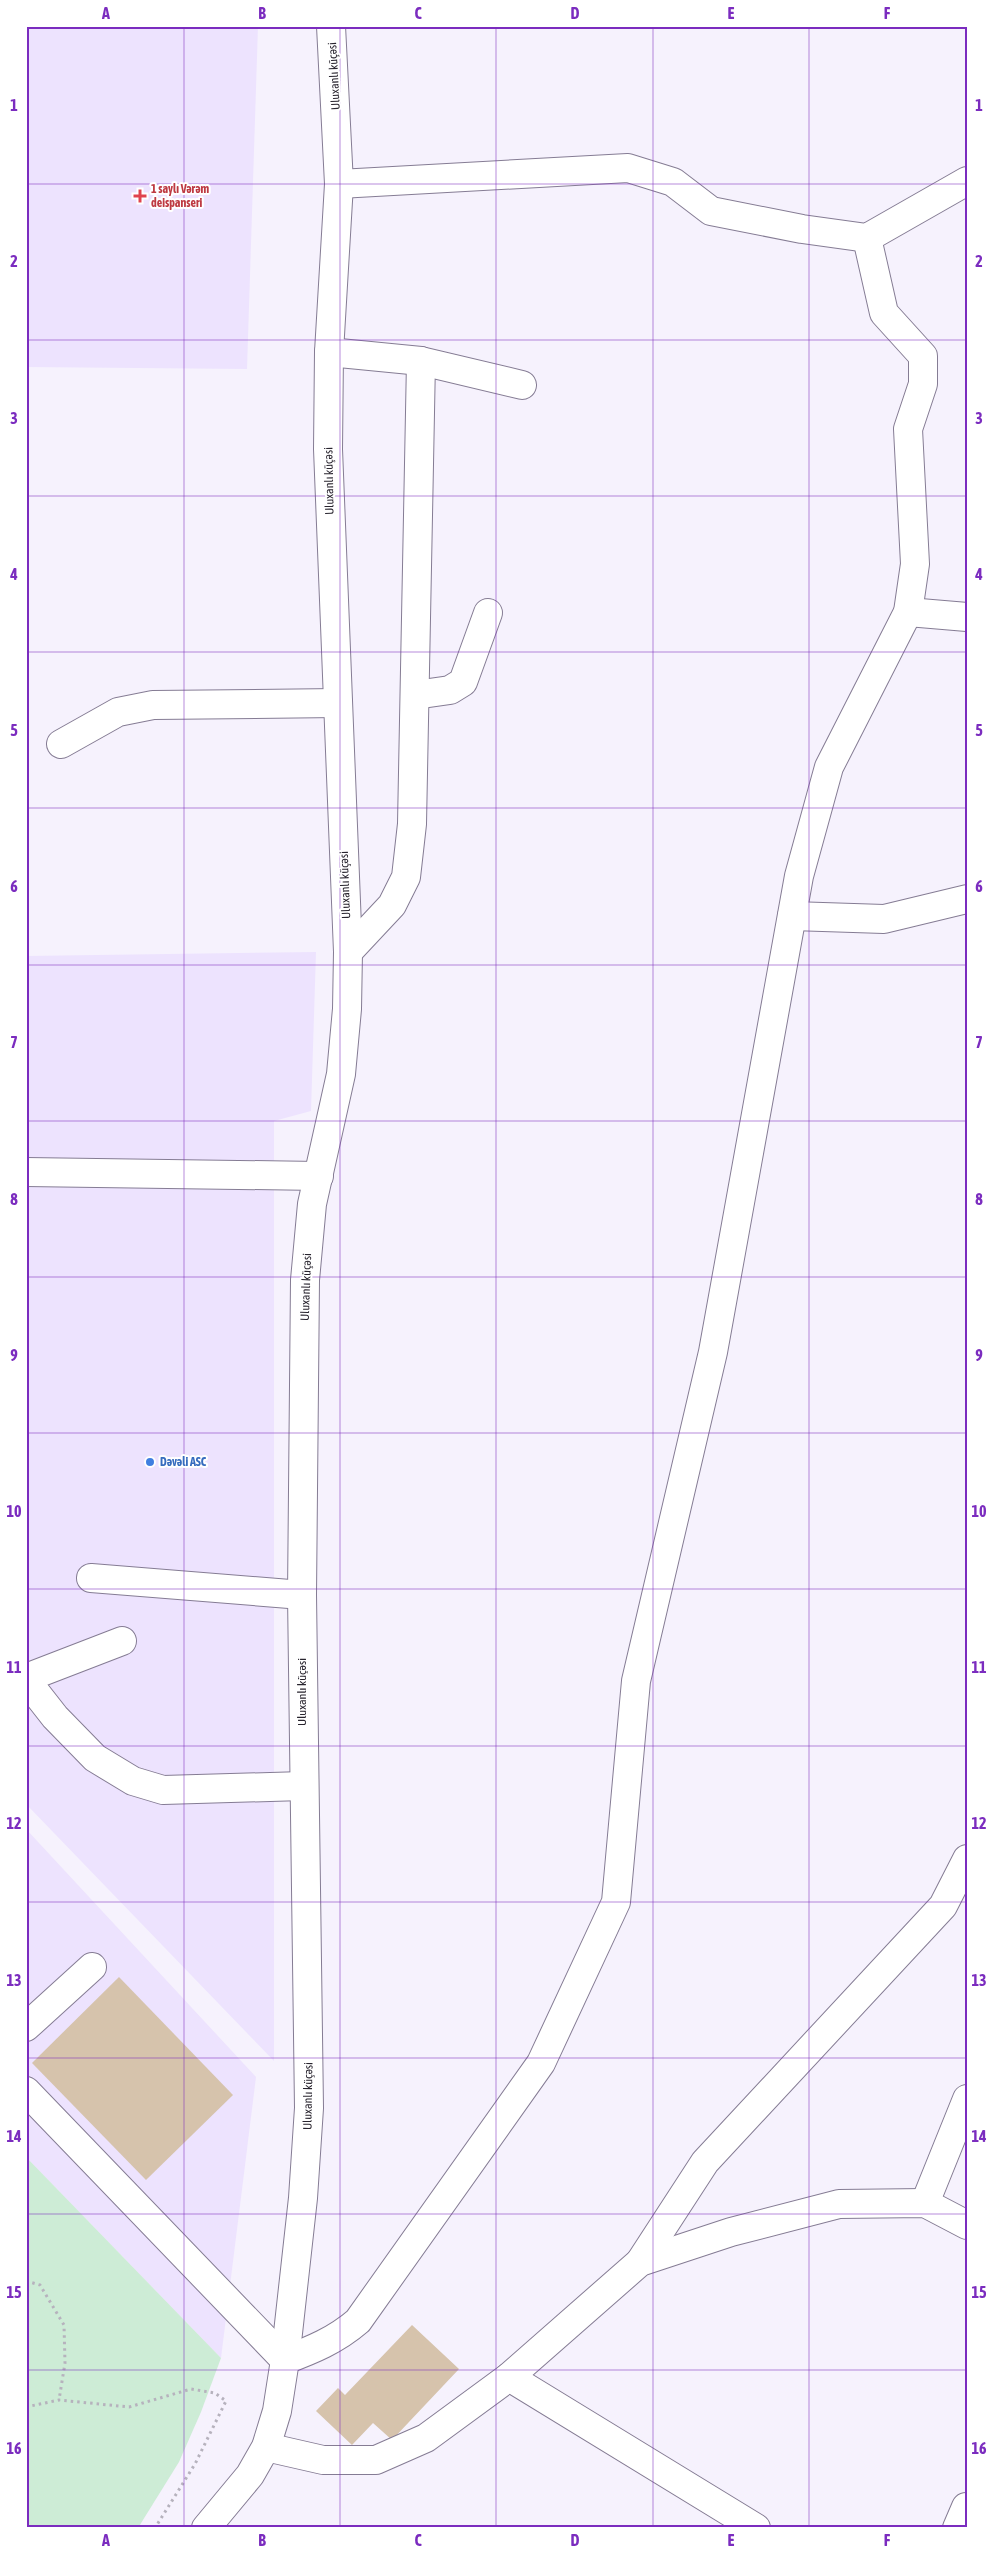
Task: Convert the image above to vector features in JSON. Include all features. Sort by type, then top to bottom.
[{"type":"street","name":"Uluxanlı küçəsi","points":[[206,2528],[250,2475],[266,2447],[277,2411],[285,2360],[303,2198],[309,2108],[303,1786],[302,1595],[305,1280],[308,1237],[341,1074],[346,1027],[348,952],[328,449],[330,352],[339,184],[331,26]]},
{"type":"street","points":[[339,184],[628,168],[673,182],[711,210],[802,229],[867,238],[967,181]]},
{"type":"street","points":[[26,2091],[285,2360],[325,2345],[343,2334],[358,2321],[541,2062],[616,1902],[636,1681],[713,1352],[799,876],[829,767],[908,612],[915,564],[908,429],[923,384],[922,356],[884,313],[867,238]]},
{"type":"street","points":[[330,352],[421,361],[522,385]]},
{"type":"street","points":[[348,952],[392,905],[406,877],[412,824],[421,361]]},
{"type":"street","points":[[908,612],[967,617]]},
{"type":"street","points":[[415,695],[450,690],[464,682],[488,613]]},
{"type":"street","points":[[61,744],[118,712],[153,706],[338,703]]},
{"type":"street","points":[[792,916],[884,919],[967,899]]},
{"type":"street","points":[[26,1172],[319,1176]]},
{"type":"street","points":[[91,1578],[302,1595]]},
{"type":"street","points":[[122,1641],[26,1679],[55,1717],[95,1758],[134,1781],[163,1790],[303,1786]]},
{"type":"street","points":[[266,2447],[322,2460],[376,2460],[426,2438],[508,2377],[640,2262],[705,2162],[943,1906],[967,1859]]},
{"type":"street","points":[[26,2027],[92,1966]]},
{"type":"street","points":[[925,2203],[967,2099]]},
{"type":"street","points":[[640,2262],[731,2232],[839,2204],[925,2203],[967,2225]]},
{"type":"street","points":[[508,2377],[756,2528]]},
{"type":"street","points":[[957,2528],[966,2507]]},
{"type":"path","points":[[26,2281],[40,2285],[64,2325],[65,2363],[59,2400]]},
{"type":"path","points":[[26,2407],[59,2400],[129,2407],[191,2389],[215,2393],[226,2401],[195,2464],[155,2528]]},
{"type":"shaded area","name":"1 saylı Vərəm deispanseri","points":[[26,26],[258,26],[247,369],[26,367]]},
{"type":"shaded area","name":"Dəvəli ASC","points":[[316,952],[311,1111],[274,1121],[274,2061],[26,1804],[26,956]]},
{"type":"shaded area","points":[[26,1829],[256,2077],[221,2358],[26,2157]]},
{"type":"green space","points":[[26,2157],[221,2358],[201,2412],[179,2462],[138,2528],[26,2528]]},
{"type":"building","points":[[119,1977],[233,2095],[146,2180],[32,2063]]},
{"type":"building","points":[[412,2325],[459,2369],[392,2440],[373,2423],[352,2445],[316,2411],[338,2388],[345,2395]]},
{"type":"place","name":"1 saylı Vərəm deispanseri","points":[[140,196]]},
{"type":"place","name":"Dəvəli ASC","points":[[150,1462]]}]
